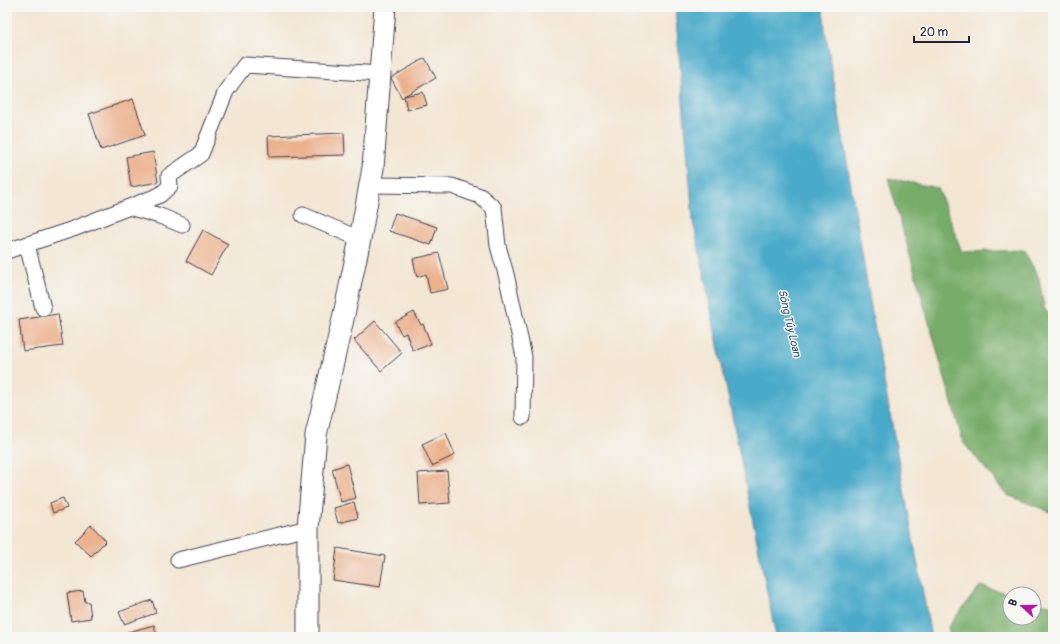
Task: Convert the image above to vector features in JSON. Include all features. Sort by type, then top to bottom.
[{"type":"street","points":[[308,637],[308,528],[316,435],[344,319],[373,168],[385,7]]},
{"type":"street","points":[[7,251],[27,245],[160,195],[170,186],[169,176],[201,154],[226,91],[245,65],[380,74]]},
{"type":"street","points":[[370,185],[452,186],[480,196],[494,208],[498,246],[506,274],[524,357],[523,417]]},
{"type":"street","points":[[129,207],[160,216],[182,225]]},
{"type":"street","points":[[303,215],[360,239]]},
{"type":"street","points":[[27,245],[43,308]]},
{"type":"street","points":[[178,560],[308,528]]},
{"type":"green space","points":[[888,178],[938,188],[962,252],[1024,250],[1039,278],[1044,308],[1053,320],[1053,513],[1007,495],[963,442]]},
{"type":"green space","points":[[980,586],[1002,592],[1002,626],[1042,626],[1042,603],[1053,606],[1053,637],[950,637],[948,627]]},
{"type":"water","name":"Sông Túy Loan","points":[[675,7],[823,7],[825,29],[877,343],[931,637],[776,637],[693,220]]},
{"type":"building","points":[[425,58],[436,78],[402,98],[391,78]]},
{"type":"building","points":[[423,92],[427,105],[407,110],[404,96]]},
{"type":"building","points":[[133,99],[145,135],[101,150],[89,114]]},
{"type":"building","points":[[344,133],[345,155],[269,157],[268,136]]},
{"type":"building","points":[[153,152],[158,182],[131,187],[126,157]]},
{"type":"building","points":[[395,213],[437,227],[431,245],[389,231]]},
{"type":"building","points":[[203,230],[228,244],[211,275],[186,261]]},
{"type":"building","points":[[439,253],[448,289],[430,293],[426,274],[417,277],[413,259]]},
{"type":"building","points":[[414,312],[421,325],[423,324],[431,344],[413,351],[406,333],[402,335],[395,322]]},
{"type":"building","points":[[58,314],[63,346],[23,351],[19,320]]},
{"type":"building","points":[[375,321],[402,353],[381,371],[354,340]]},
{"type":"building","points":[[446,433],[455,455],[432,466],[422,444]]},
{"type":"building","points":[[347,464],[356,498],[341,502],[332,469]]},
{"type":"building","points":[[447,471],[450,503],[420,505],[418,473]]},
{"type":"building","points":[[63,498],[67,508],[53,513],[50,503]]},
{"type":"building","points":[[354,502],[358,518],[338,523],[334,508]]},
{"type":"building","points":[[91,525],[106,541],[91,556],[75,541]]},
{"type":"building","points":[[337,548],[385,556],[380,587],[333,580]]},
{"type":"building","points":[[83,591],[85,602],[89,602],[91,618],[71,621],[67,593]]},
{"type":"building","points":[[152,600],[156,613],[124,624],[119,612]]},
{"type":"building","points":[[154,625],[157,637],[126,637],[125,633]]}]
